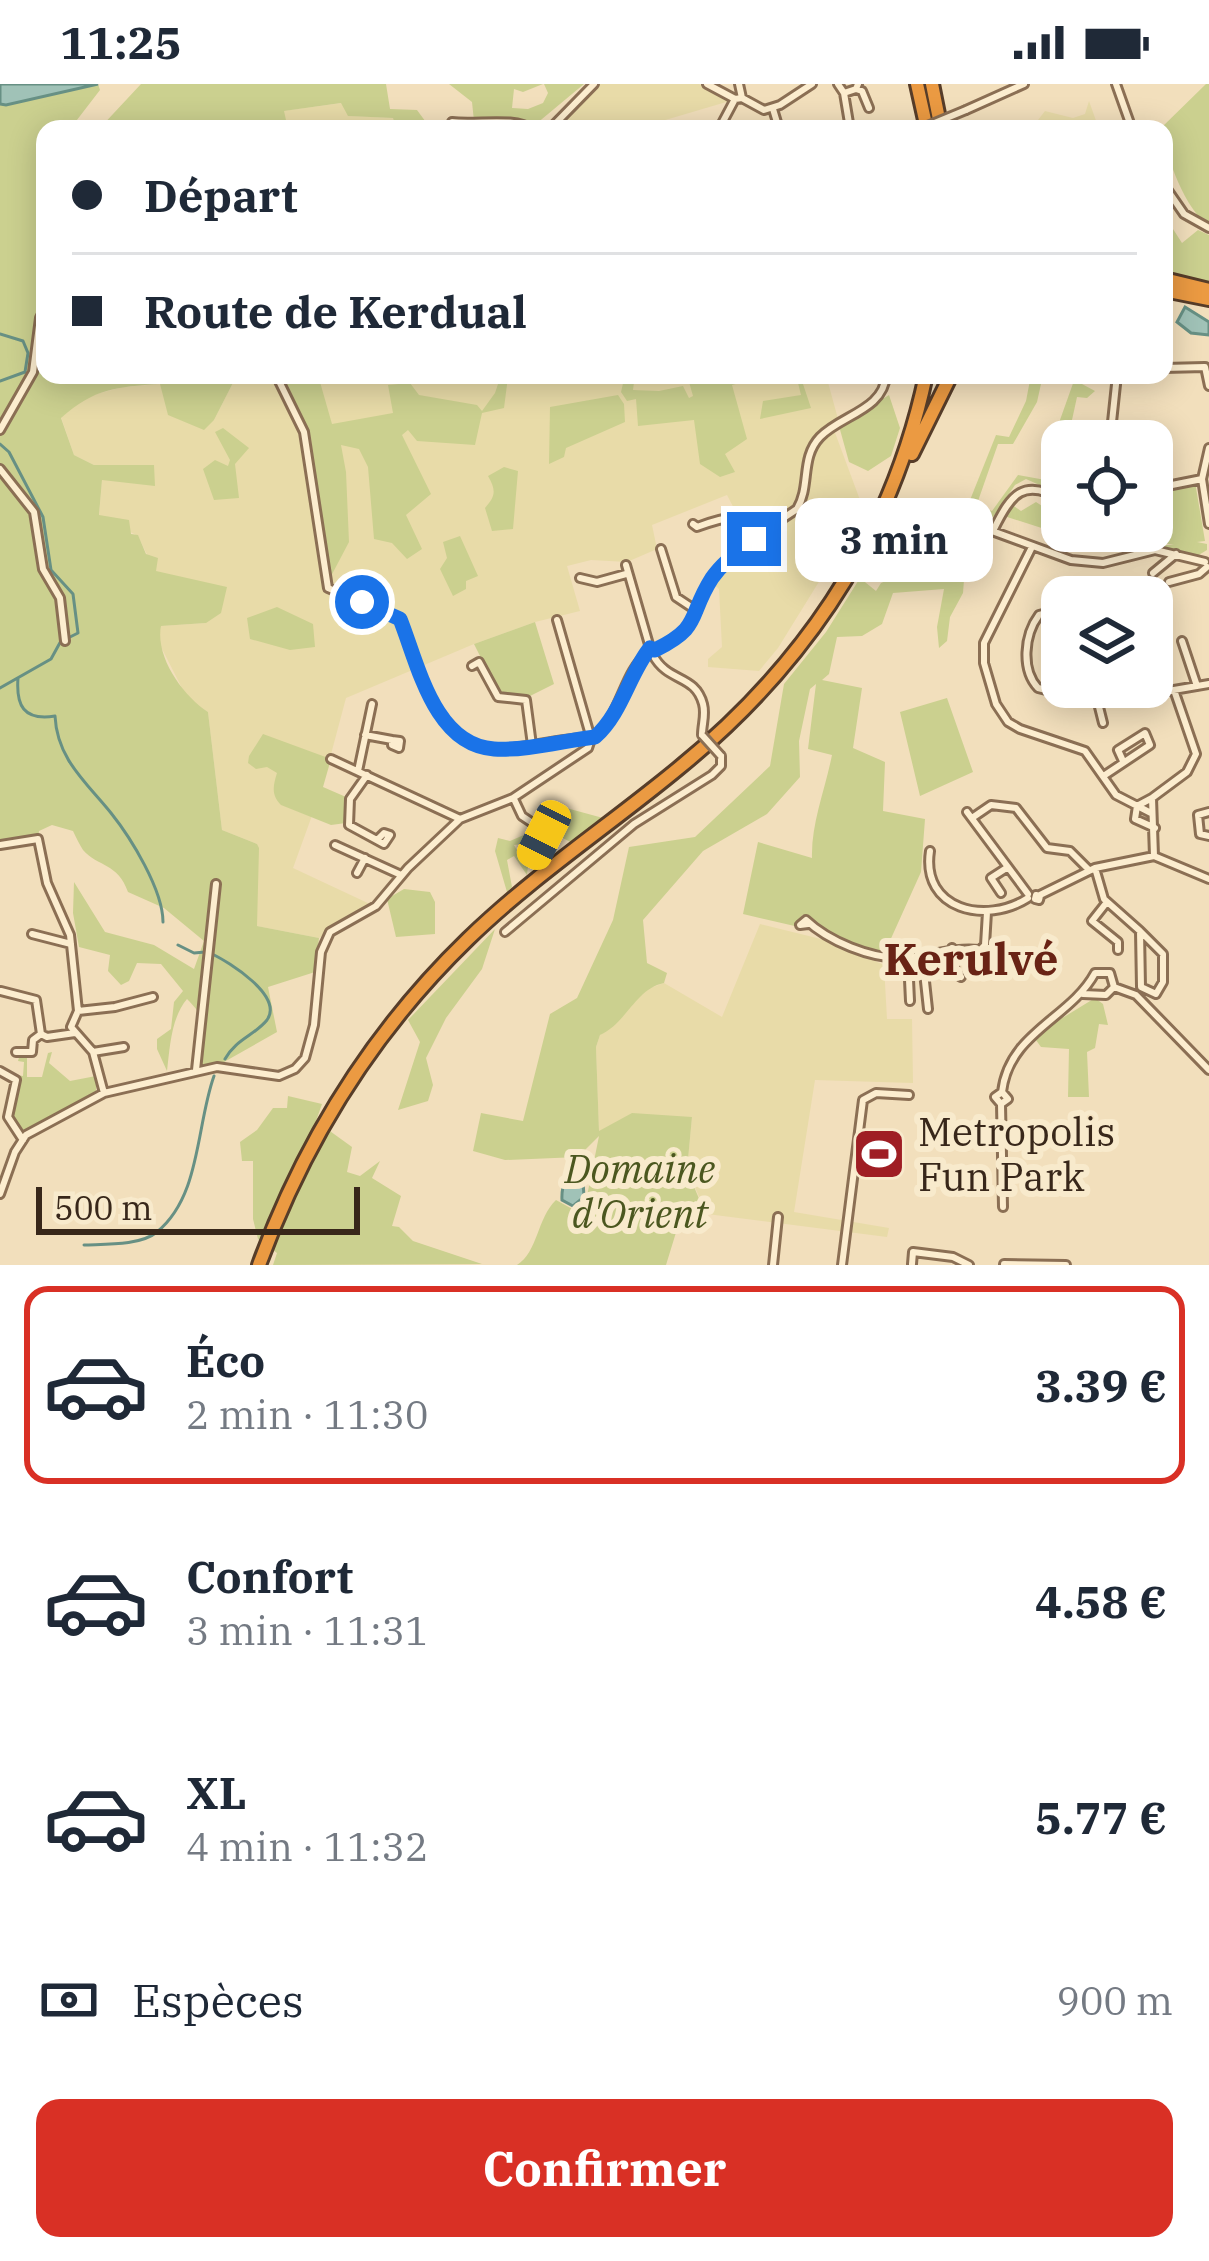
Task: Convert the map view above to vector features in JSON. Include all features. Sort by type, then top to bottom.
[{"type":"highway","points":[[921,84],[927,120]]},
{"type":"highway","points":[[921,84],[927,120]]},
{"type":"highway","points":[[1173,287],[1207,292]]},
{"type":"highway","points":[[263,1265],[295,1180],[331,1112],[422,987],[514,897],[729,725],[802,647],[853,572],[884,508],[926,384]]},
{"type":"highway","points":[[912,454],[927,384]]},
{"type":"highway","points":[[263,1265],[329,1128],[407,1015],[508,911],[717,746],[782,681],[823,629],[886,521],[947,384]]},
{"type":"street","points":[[559,120],[594,84]]},
{"type":"street","points":[[707,84],[752,106],[773,109],[812,84]]},
{"type":"street","points":[[724,120],[739,99],[739,84]]},
{"type":"street","points":[[838,84],[848,120]]},
{"type":"street","points":[[946,120],[1024,84]]},
{"type":"street","points":[[1116,84],[1129,120]]},
{"type":"street","points":[[844,93],[857,86],[869,107]]},
{"type":"street","points":[[773,109],[776,120]]},
{"type":"street","points":[[1173,198],[1184,214],[1209,228]]},
{"type":"street","points":[[1,429],[33,373],[36,350]]},
{"type":"street","points":[[1173,368],[1204,367],[1209,386]]},
{"type":"street","points":[[280,384],[306,441],[328,588],[400,619],[438,713],[466,739],[494,749],[591,738],[609,724],[639,661],[686,633],[723,564],[797,508],[812,447],[831,428],[878,399],[885,384]]},
{"type":"street","points":[[1112,420],[1116,384]]},
{"type":"street","points":[[1209,450],[1202,479],[1209,524]]},
{"type":"street","points":[[0,469],[34,512],[43,569],[60,598],[65,641]]},
{"type":"street","points":[[1173,485],[1202,479]]},
{"type":"street","points":[[994,529],[1010,501],[1022,491],[1041,490]]},
{"type":"street","points":[[797,508],[962,520],[1041,549]]},
{"type":"street","points":[[693,524],[760,514],[782,519]]},
{"type":"street","points":[[1032,547],[984,644],[991,692],[1008,722],[1085,752],[1116,795],[1151,813]]},
{"type":"street","points":[[662,549],[676,597],[698,610]]},
{"type":"street","points":[[1050,552],[1087,562],[1143,552]]},
{"type":"street","points":[[1165,552],[1208,563],[1199,574],[1173,581]]},
{"type":"street","points":[[1153,573],[1176,554]]},
{"type":"street","points":[[505,932],[634,824],[721,766],[721,756],[702,735],[704,711],[699,694],[687,681],[664,672],[651,651],[626,570],[597,582],[580,578]]},
{"type":"street","points":[[1041,615],[1028,635],[1028,672],[1041,689]]},
{"type":"street","points":[[0,1194],[4,1167],[22,1140],[104,1093],[196,1070],[233,1066],[279,1076],[296,1069],[304,1058],[318,1009],[324,941],[330,932],[376,906],[460,818],[513,798],[588,748],[591,738],[557,620]]},
{"type":"street","points":[[1182,641],[1197,686]]},
{"type":"street","points":[[472,666],[479,662],[498,698],[526,700],[532,746]]},
{"type":"street","points":[[1137,806],[1187,772],[1195,760],[1196,749],[1174,690],[1209,684]]},
{"type":"street","points":[[372,704],[363,773],[350,799],[349,825],[378,839]]},
{"type":"street","points":[[1099,708],[1102,723]]},
{"type":"street","points":[[1105,775],[1123,761],[1118,750],[1145,734],[1150,746]]},
{"type":"street","points":[[365,735],[392,740]]},
{"type":"street","points":[[331,759],[460,818]]},
{"type":"street","points":[[513,798],[522,816],[544,835],[532,858]]},
{"type":"street","points":[[1152,798],[1154,856]]},
{"type":"street","points":[[1035,898],[970,815],[992,805],[1016,808],[1047,848],[1070,851],[1092,869],[1107,902],[1140,932],[1163,954],[1163,982],[1156,994],[1141,987],[1140,932]]},
{"type":"street","points":[[1137,806],[1135,819],[1155,828]]},
{"type":"street","points":[[1209,812],[1198,815],[1200,834],[1209,836]]},
{"type":"street","points":[[0,844],[38,839],[47,884],[70,944],[78,1011],[71,1021],[92,1052],[104,1093]]},
{"type":"street","points":[[335,845],[401,875]]},
{"type":"street","points":[[930,851],[928,868],[940,893],[955,906],[987,912],[1011,908],[1092,869],[1154,856],[1209,879]]},
{"type":"street","points":[[357,873],[364,858]]},
{"type":"street","points":[[1001,893],[991,878],[1008,867]]},
{"type":"street","points":[[196,1070],[216,884]]},
{"type":"street","points":[[1107,902],[1093,921],[1118,942],[1118,950]]},
{"type":"street","points":[[808,924],[849,946],[908,958],[952,948],[982,949],[987,912]]},
{"type":"street","points":[[32,934],[70,944]]},
{"type":"street","points":[[952,948],[956,974],[962,977]]},
{"type":"street","points":[[922,954],[928,1010]]},
{"type":"street","points":[[908,958],[910,1001]]},
{"type":"street","points":[[1003,1207],[1005,1070],[1030,1035],[1083,994],[1095,973],[1105,970],[1113,976],[1114,987],[1108,994],[1083,994]]},
{"type":"street","points":[[1090,983],[1098,994]]},
{"type":"street","points":[[1114,987],[1136,995],[1209,1070]]},
{"type":"street","points":[[0,990],[36,1000],[41,1034]]},
{"type":"street","points":[[78,1011],[153,997]]},
{"type":"street","points":[[41,1034],[75,1033]]},
{"type":"street","points":[[16,1052],[32,1052],[33,1040],[41,1034]]},
{"type":"street","points":[[92,1052],[124,1047]]},
{"type":"street","points":[[0,1071],[16,1079],[8,1117],[22,1140]]},
{"type":"street","points":[[842,1265],[863,1100],[876,1094],[909,1095]]},
{"type":"street","points":[[773,1265],[778,1217]]},
{"type":"street","points":[[912,1264],[913,1252],[953,1257],[969,1265]]},
{"type":"street","points":[[1004,1264],[1066,1265]]},
{"type":"shaded area","points":[[600,84],[699,84],[733,100],[665,120],[562,120]]},
{"type":"shaded area","points":[[1089,101],[1096,120],[1038,120],[1045,111],[1073,118],[1085,114]]},
{"type":"shaded area","points":[[342,103],[349,116],[394,120],[286,120],[283,111]]},
{"type":"shaded area","points":[[160,384],[214,420],[232,384],[828,384],[838,419],[834,430],[860,500],[859,517],[759,671],[708,667],[708,659],[722,647],[719,589],[710,581],[723,564],[781,520],[738,516],[727,495],[652,525],[657,549],[627,562],[591,560],[567,566],[580,611],[474,644],[346,698],[322,788],[293,868],[372,905],[319,938],[257,926],[257,844],[222,830],[208,712],[187,698],[158,641],[161,626],[206,623],[155,571],[138,536],[99,516],[102,480],[94,465],[74,455],[61,417],[85,397]]},
{"type":"shaded area","points":[[760,924],[829,941],[884,965],[887,1019],[912,1019],[913,1083],[815,1080],[794,1212],[889,1228],[887,1237],[707,1214],[687,1170],[692,1117],[599,1132],[596,1047],[600,1035],[645,990],[664,983],[722,1017]]},
{"type":"green space","points":[[98,84],[100,90],[77,120],[36,120],[36,360],[25,391],[36,370],[36,384],[160,384],[107,391],[61,418],[74,455],[94,465],[154,465],[155,486],[102,480],[99,515],[129,520],[131,534],[138,535],[146,554],[158,558],[156,571],[227,587],[221,613],[206,623],[161,626],[162,650],[181,686],[208,712],[222,830],[259,848],[257,926],[319,938],[315,972],[268,987],[277,1032],[224,1062],[197,1064],[203,1022],[187,999],[174,1024],[167,1071],[157,1039],[171,1029],[174,1002],[183,991],[161,964],[137,963],[129,981],[121,985],[108,971],[110,955],[79,947],[74,882],[105,932],[154,945],[194,969],[204,941],[164,908],[128,892],[113,870],[83,850],[73,831],[52,825],[39,831],[38,839],[0,845],[0,104]]},
{"type":"green space","points":[[141,84],[386,84],[390,109],[417,110],[424,120],[348,116],[341,103],[284,111],[286,120],[107,120]]},
{"type":"green space","points":[[449,84],[543,84],[523,92],[514,89],[512,108],[528,109],[543,103],[548,93],[544,84],[584,84],[541,120],[474,120],[472,102]]},
{"type":"green space","points":[[1209,84],[1209,225],[1193,209],[1173,170],[1173,120],[1169,120]]},
{"type":"green space","points":[[1173,229],[1182,243],[1198,230],[1209,235],[1209,284],[1173,276]]},
{"type":"green space","points":[[160,384],[232,384],[204,430],[168,415]]},
{"type":"green space","points":[[283,384],[321,384],[332,424],[393,413],[388,385],[411,384],[419,395],[477,405],[482,411],[498,384],[507,384],[504,408],[482,413],[475,445],[417,441],[408,430],[402,435],[431,494],[406,515],[422,549],[407,559],[392,543],[374,539],[368,467],[359,449],[341,445],[349,542],[329,580],[311,439]]},
{"type":"green space","points":[[623,384],[634,384],[633,390],[659,391],[683,386],[689,398],[693,396],[690,384],[736,384],[732,385],[747,439],[725,454],[735,472],[720,477],[700,464],[694,420],[638,426],[636,399],[627,401],[621,392]]},
{"type":"green space","points":[[798,384],[803,384],[811,408],[760,419],[763,401],[801,395]]},
{"type":"green space","points":[[1029,384],[1041,384],[1037,402],[1013,444],[998,444],[978,501],[980,507],[992,511],[1018,475],[1041,479],[1041,486],[1026,479],[1015,485],[993,517],[968,505],[996,435],[1009,437]]},
{"type":"green space","points":[[1073,384],[1095,391],[1087,398],[1077,397],[1072,420],[1060,420]]},
{"type":"green space","points":[[618,395],[625,422],[566,448],[564,457],[549,464],[550,407]]},
{"type":"green space","points":[[889,395],[900,428],[891,456],[868,471],[849,462],[839,426]]},
{"type":"green space","points":[[223,428],[249,448],[235,464],[239,498],[214,500],[203,469],[215,460],[228,466],[230,460],[215,432]]},
{"type":"green space","points":[[504,467],[518,471],[513,529],[492,531],[485,508],[494,493],[488,476]]},
{"type":"green space","points":[[1195,482],[1205,541],[1197,542],[1207,544],[1207,550],[1197,556],[1173,549],[1173,487]]},
{"type":"green space","points":[[1036,502],[1041,505],[1041,528],[1004,516],[1011,504],[1021,511]]},
{"type":"green space","name":"Domaine d'Orient","points":[[948,518],[974,523],[980,533],[967,540],[963,593],[950,617],[947,641],[939,648],[937,627],[944,589],[893,593],[882,624],[862,636],[837,637],[829,674],[822,680],[862,688],[853,748],[885,762],[883,811],[925,819],[921,872],[884,954],[832,935],[805,915],[799,927],[743,914],[758,842],[812,858],[832,755],[808,749],[816,684],[810,689],[799,741],[800,777],[767,814],[703,851],[643,920],[647,963],[667,973],[664,983],[638,999],[600,1035],[596,1047],[599,1131],[632,1113],[692,1117],[687,1170],[700,1201],[678,1226],[666,1265],[517,1265],[529,1252],[556,1200],[576,1211],[571,1226],[580,1231],[599,1136],[578,1157],[505,1160],[473,1151],[481,1113],[523,1121],[550,1014],[577,998],[613,920],[629,847],[695,837],[770,766],[784,684],[826,632],[860,578],[876,591],[881,583],[943,557]]},
{"type":"green space","points":[[460,536],[478,576],[453,596],[440,569],[447,558],[443,542]]},
{"type":"green space","points":[[277,607],[313,624],[315,647],[290,650],[250,639],[247,618]]},
{"type":"green space","points":[[535,622],[554,684],[530,696],[500,696],[474,644]]},
{"type":"green space","points":[[947,698],[973,772],[920,796],[900,712]]},
{"type":"green space","points":[[263,734],[331,759],[323,787],[346,797],[346,823],[331,825],[281,805],[274,790],[277,773],[248,763]]},
{"type":"green space","points":[[548,803],[603,818],[572,843],[540,821],[538,808]]},
{"type":"green space","points":[[533,831],[536,837],[531,843],[514,845],[529,857],[527,875],[514,856],[507,860],[512,887],[507,892],[495,851],[498,838],[510,841]]},
{"type":"green space","points":[[404,889],[430,892],[435,902],[435,934],[396,937],[387,899]]},
{"type":"green space","points":[[495,929],[482,969],[446,1018],[426,1058],[433,1085],[428,1101],[398,1110],[420,1042],[408,1020]]},
{"type":"green space","points":[[1095,998],[1103,1004],[1108,1025],[1099,1024],[1095,1048],[1087,1052],[1089,1097],[1068,1097],[1069,1049],[1041,1047],[1033,1036]]},
{"type":"green space","points":[[52,1052],[49,1063],[70,1081],[96,1076],[96,1092],[19,1133],[10,1116],[16,1075],[23,1076],[20,1054],[27,1054],[27,1077],[42,1077]]},
{"type":"green space","points":[[288,1096],[322,1104],[316,1121],[352,1147],[347,1172],[360,1176],[380,1161],[372,1178],[401,1196],[392,1226],[413,1241],[482,1264],[273,1265],[277,1253],[258,1239],[253,1219],[253,1161],[242,1161],[240,1142],[257,1130],[273,1108],[287,1108]]},
{"type":"water","points":[[0,84],[98,84],[6,105],[0,104]]},
{"type":"water","points":[[1185,307],[1209,322],[1209,335],[1191,333],[1177,322]]},
{"type":"water","points":[[582,1164],[584,1197],[573,1206],[562,1200],[563,1189]]},
{"type":"waterway","points":[[0,334],[23,341],[28,353],[25,372],[0,381]]},
{"type":"waterway","points":[[0,444],[9,452],[43,517],[51,570],[73,594],[78,633],[68,638]]},
{"type":"waterway","points":[[0,688],[51,659],[62,639]]},
{"type":"waterway","points":[[18,678],[24,709],[35,716],[55,716],[67,757],[136,850],[158,895],[163,922]]},
{"type":"waterway","points":[[178,945],[194,953],[205,952]]},
{"type":"waterway","points":[[212,954],[252,981],[270,1011],[267,1020],[225,1059]]},
{"type":"waterway","points":[[84,1245],[141,1240],[171,1217],[190,1180],[214,1076]]},
{"type":"place","name":"Metropolis Fun Park","points":[[879,1154]]},
{"type":"district","name":"Kerulvé","points":[[971,959]]},
{"type":"route","points":[[362,602],[400,619],[438,713],[466,739],[484,748],[503,749],[595,737],[620,706],[647,651],[686,633],[710,581],[754,539]]}]
